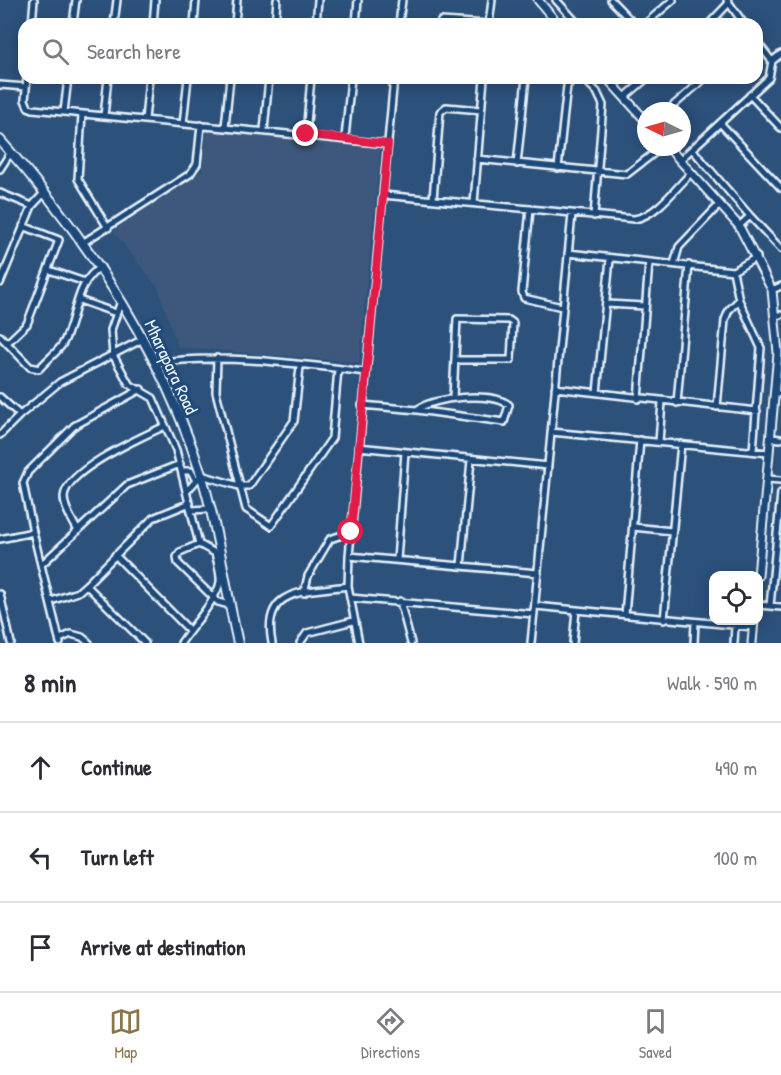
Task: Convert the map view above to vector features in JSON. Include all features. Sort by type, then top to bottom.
[{"type":"main road","name":"Mharapara Road","points":[[0,140],[84,242],[122,299],[156,363],[209,509],[238,643]]},
{"type":"street","points":[[32,18],[34,0]]},
{"type":"street","points":[[74,18],[76,0]]},
{"type":"street","points":[[115,18],[117,0]]},
{"type":"street","points":[[154,18],[155,0]]},
{"type":"street","points":[[194,18],[196,0]]},
{"type":"street","points":[[236,18],[237,0]]},
{"type":"street","points":[[275,18],[277,0]]},
{"type":"street","points":[[316,18],[318,0]]},
{"type":"street","points":[[356,18],[358,0]]},
{"type":"street","points":[[400,18],[402,0]]},
{"type":"street","points":[[489,18],[492,0]]},
{"type":"street","points":[[556,0],[572,18]]},
{"type":"street","points":[[652,18],[673,0]]},
{"type":"street","points":[[540,1],[553,18]]},
{"type":"street","points":[[612,1],[628,18]]},
{"type":"street","points":[[714,18],[728,2],[740,18]]},
{"type":"street","points":[[763,50],[772,61]]},
{"type":"street","points":[[763,83],[769,78],[772,61],[781,54]]},
{"type":"street","points":[[0,84],[26,87]]},
{"type":"street","points":[[26,84],[28,107],[388,144]]},
{"type":"street","points":[[64,112],[67,84]]},
{"type":"street","points":[[104,116],[107,84]]},
{"type":"street","points":[[145,120],[148,84]]},
{"type":"street","points":[[183,124],[187,84]]},
{"type":"street","points":[[225,127],[229,84]]},
{"type":"street","points":[[264,130],[268,84]]},
{"type":"street","points":[[306,134],[310,84]]},
{"type":"street","points":[[345,138],[350,84]]},
{"type":"street","points":[[358,643],[348,586],[349,556],[393,84]]},
{"type":"street","points":[[474,202],[483,84]]},
{"type":"street","points":[[517,164],[525,84]]},
{"type":"street","points":[[558,168],[569,84]]},
{"type":"street","points":[[589,84],[597,92],[603,105],[594,216]]},
{"type":"street","points":[[613,84],[637,111]]},
{"type":"street","points":[[626,98],[641,84]]},
{"type":"street","points":[[677,102],[698,84]]},
{"type":"street","points":[[680,160],[762,84]]},
{"type":"street","points":[[750,95],[781,128]]},
{"type":"street","points":[[433,199],[440,112],[446,108],[481,110]]},
{"type":"street","points":[[82,114],[78,179],[108,228]]},
{"type":"street","points":[[720,123],[781,188]]},
{"type":"street","points":[[84,242],[190,174],[197,164],[201,125]]},
{"type":"street","points":[[692,149],[781,249]]},
{"type":"street","points":[[0,168],[11,152]]},
{"type":"street","points":[[477,159],[630,174],[651,156]]},
{"type":"street","points":[[676,156],[739,226],[772,290],[778,315],[778,394],[769,453],[758,571]]},
{"type":"street","points":[[383,195],[474,202],[594,216],[640,218],[657,207],[691,173]]},
{"type":"street","points":[[0,283],[32,206],[45,192]]},
{"type":"street","points":[[0,194],[32,206]]},
{"type":"street","points":[[674,264],[679,248],[719,205]]},
{"type":"street","points":[[530,209],[522,292],[524,298],[530,301],[562,307]]},
{"type":"street","points":[[531,643],[572,214]]},
{"type":"street","points":[[739,226],[750,216]]},
{"type":"street","points":[[7,343],[27,324],[59,240],[23,226]]},
{"type":"street","points":[[568,253],[733,271],[757,257]]},
{"type":"street","points":[[597,393],[610,259]]},
{"type":"street","points":[[638,399],[649,263]]},
{"type":"street","points":[[677,403],[689,265]]},
{"type":"street","points":[[0,336],[30,367],[39,369],[62,344],[85,282],[93,272],[101,267]]},
{"type":"street","points":[[49,270],[85,282]]},
{"type":"street","points":[[733,271],[739,300],[761,348],[753,451]]},
{"type":"street","points":[[772,290],[781,286]]},
{"type":"street","points":[[122,299],[111,330],[112,354],[129,384],[153,398],[180,464],[200,544]]},
{"type":"street","points":[[79,300],[116,313]]},
{"type":"street","points":[[717,407],[724,320],[729,310],[739,300]]},
{"type":"street","points":[[607,303],[644,306]]},
{"type":"street","points":[[453,398],[457,319],[513,322],[511,360],[456,360]]},
{"type":"street","points":[[0,435],[60,382],[143,339]]},
{"type":"street","points":[[156,363],[190,357],[217,358],[365,372]]},
{"type":"street","points":[[217,358],[216,392],[246,509],[271,526],[332,438],[338,369]]},
{"type":"street","points":[[182,471],[191,471],[198,477],[249,486],[294,421],[300,367]]},
{"type":"street","points":[[555,388],[662,402],[757,411]]},
{"type":"street","points":[[89,643],[82,637],[71,634],[60,641],[24,489],[28,472],[74,426],[141,389]]},
{"type":"street","points":[[0,397],[20,415]]},
{"type":"street","points":[[362,405],[417,410],[499,422],[504,422],[507,418],[509,405],[501,400],[453,398],[425,404],[417,410]]},
{"type":"street","points":[[659,442],[662,402]]},
{"type":"street","points":[[78,531],[67,509],[64,495],[67,489],[98,459],[165,426]]},
{"type":"street","points":[[551,432],[769,453]]},
{"type":"street","points":[[771,438],[781,439]]},
{"type":"street","points":[[625,615],[640,440]]},
{"type":"street","points":[[664,620],[681,444]]},
{"type":"street","points":[[358,447],[548,466]]},
{"type":"street","points":[[397,560],[405,452]]},
{"type":"street","points":[[460,566],[471,460]]},
{"type":"street","points":[[42,564],[127,485],[180,464]]},
{"type":"street","points":[[187,490],[198,477]]},
{"type":"street","points":[[767,479],[781,480]]},
{"type":"street","points":[[770,606],[781,493]]},
{"type":"street","points":[[51,601],[78,592],[153,518],[191,507],[209,509]]},
{"type":"street","points":[[633,527],[672,531]]},
{"type":"street","points":[[0,539],[33,532]]},
{"type":"street","points":[[304,593],[308,576],[330,539],[351,532]]},
{"type":"street","points":[[181,643],[213,598],[220,584],[215,553],[209,547],[200,544],[180,552],[177,557],[178,563],[213,598],[229,605]]},
{"type":"street","points":[[115,555],[189,630]]},
{"type":"street","points":[[349,556],[538,573]]},
{"type":"street","points":[[86,585],[145,643]]},
{"type":"street","points":[[272,643],[269,626],[270,613],[280,600],[304,593],[348,586]]},
{"type":"street","points":[[0,594],[3,617],[11,643]]},
{"type":"street","points":[[350,598],[534,614]]},
{"type":"street","points":[[400,601],[411,643]]},
{"type":"street","points":[[763,605],[781,608]]},
{"type":"street","points":[[535,606],[664,620],[744,625]]},
{"type":"street","points":[[573,643],[576,610]]},
{"type":"street","points":[[300,643],[307,633],[353,621]]},
{"type":"street","points":[[694,643],[696,622]]},
{"type":"street","points":[[752,643],[754,625]]},
{"type":"street","points":[[734,643],[735,626]]},
{"type":"shaded area","points":[[213,129],[381,144],[359,362],[178,347],[158,288],[113,231],[202,171],[206,131]]},
{"type":"route","points":[[306,134],[388,144],[351,532]]}]
